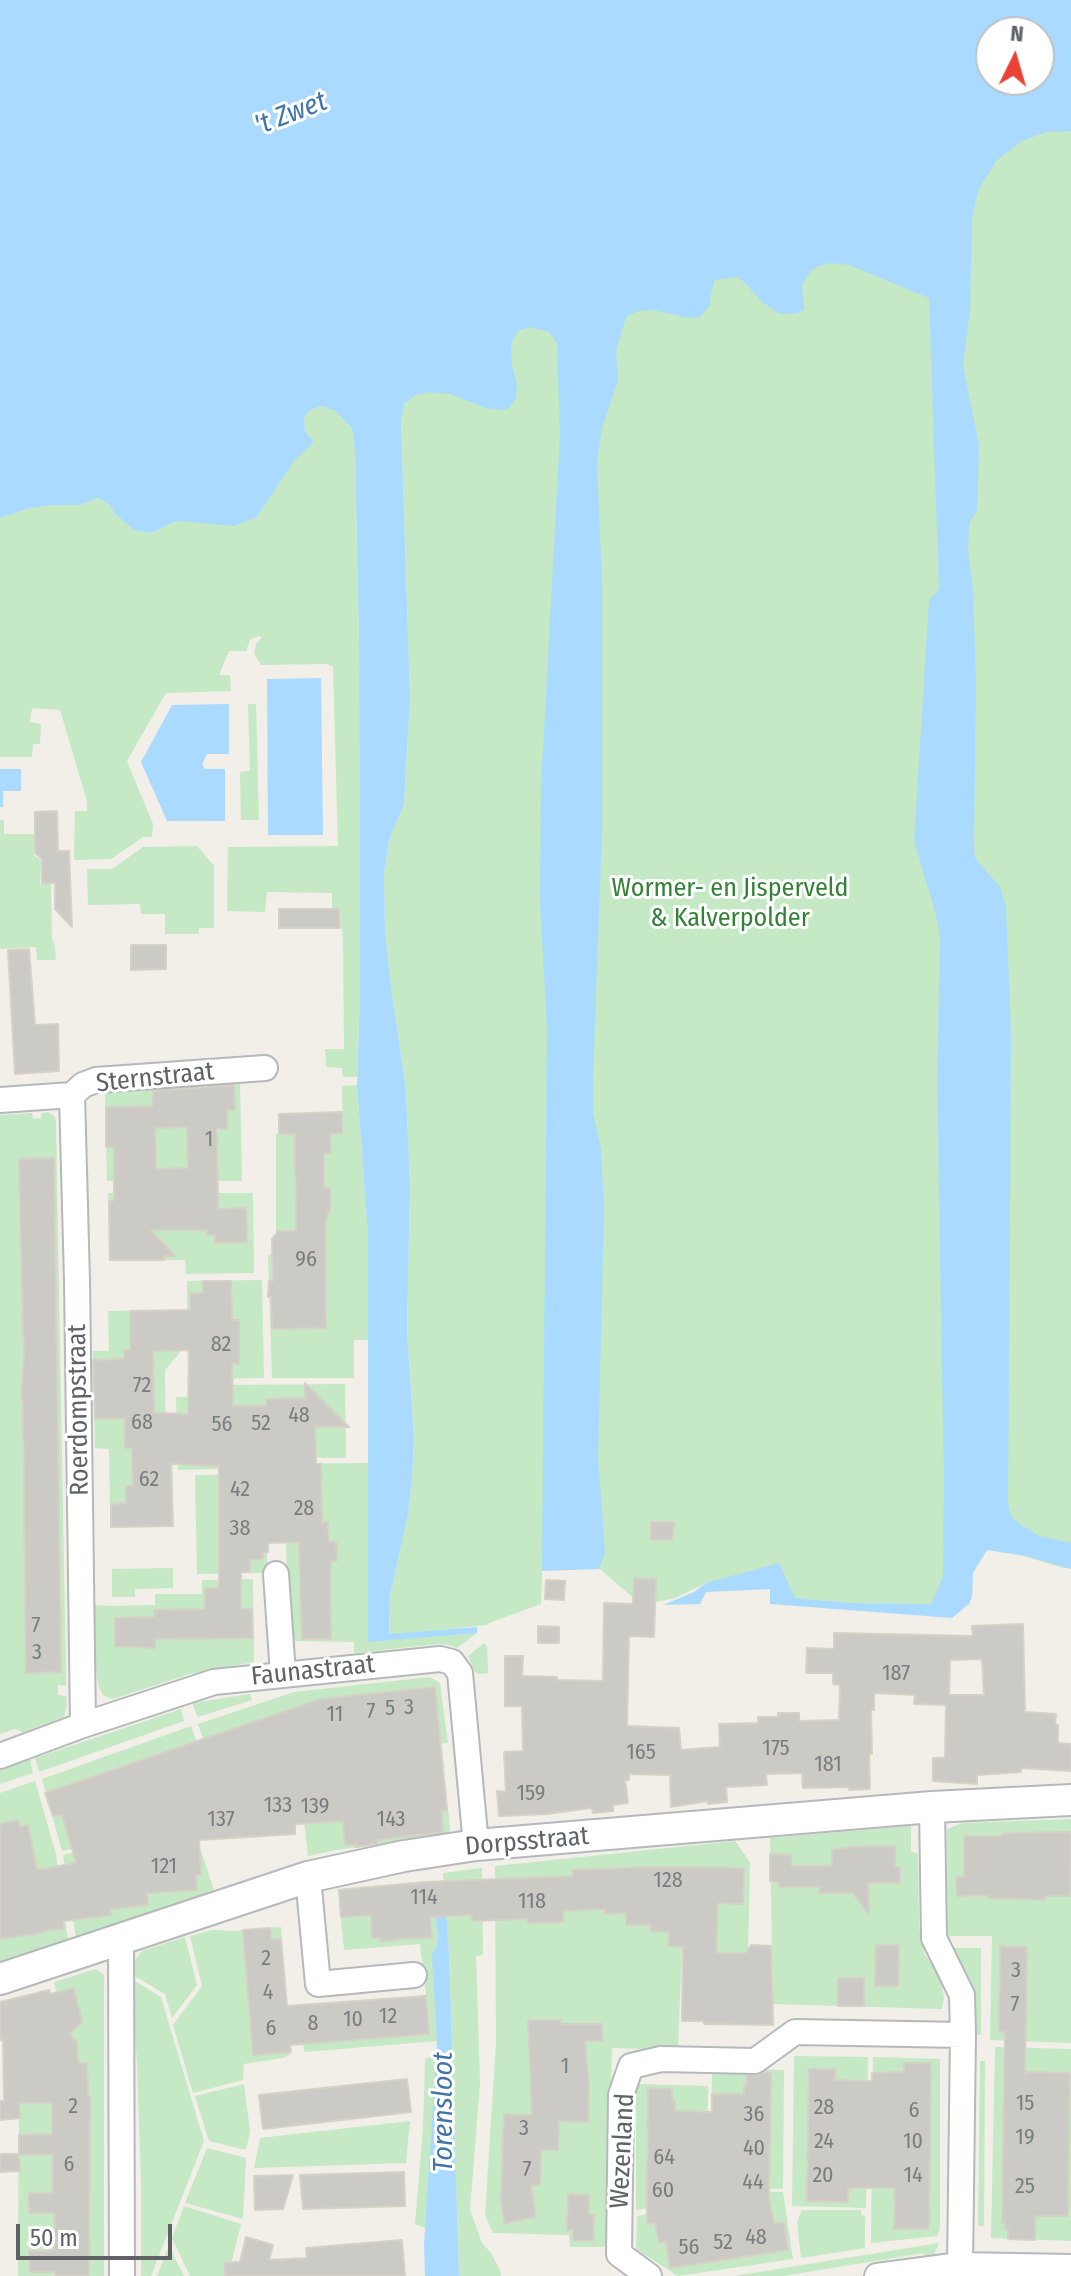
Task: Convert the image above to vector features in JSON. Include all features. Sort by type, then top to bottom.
[{"type":"street","name":"Sternstraat","points":[[0,1100],[72,1095],[83,1085],[96,1080],[265,1068]]},
{"type":"street","name":"Roerdompstraat","points":[[72,1095],[83,1725]]},
{"type":"street","points":[[276,1574],[283,1674]]},
{"type":"street","name":"Faunastraat","points":[[0,1756],[214,1682],[440,1659],[452,1662],[460,1673],[476,1845]]},
{"type":"street","name":"Dorpsstraat","points":[[0,1979],[308,1877],[404,1856],[476,1845],[932,1807],[1071,1800]]},
{"type":"street","points":[[932,1807],[934,1938],[962,1995],[960,2265]]},
{"type":"street","points":[[308,1877],[318,1984],[414,1975]]},
{"type":"street","points":[[121,1938],[122,2276]]},
{"type":"street","name":"Wezenland","points":[[649,2276],[619,2254],[621,2095],[631,2066],[661,2059],[755,2061],[795,2032],[963,2035]]},
{"type":"street","points":[[877,2276],[960,2265],[1071,2267]]},
{"type":"green space","name":"Wormer- en Jisperveld & Kalverpolder","points":[[0,0],[1071,0],[1071,1567],[988,1550],[931,1604],[852,1603],[778,1597],[778,1572],[706,1583],[675,1598],[642,1605],[600,1569],[545,1570],[542,1571],[541,1604],[488,1625],[389,1635],[390,1596],[408,1515],[414,1439],[407,1330],[410,1186],[406,1090],[385,932],[384,873],[389,840],[404,804],[410,698],[401,421],[404,402]]},
{"type":"green space","points":[[322,406],[335,411],[352,428],[355,452],[359,639],[360,992],[357,1077],[343,1077],[342,1068],[326,1067],[325,1049],[344,1049],[343,941],[340,909],[332,908],[332,893],[267,892],[265,912],[227,911],[228,847],[338,846],[333,667],[327,664],[261,665],[254,654],[256,644],[262,637],[258,636],[250,640],[246,651],[229,651],[219,675],[230,675],[231,691],[166,693],[127,761],[153,824],[152,837],[143,837],[111,859],[74,860],[75,811],[87,811],[87,801],[60,710],[32,708],[30,722],[41,724],[40,744],[33,744],[32,757],[0,757],[0,518],[27,509],[80,505],[97,498],[108,503],[115,514],[134,530],[151,533],[177,521],[246,521],[257,517],[294,460],[314,442],[305,431],[304,418],[310,410]]},
{"type":"green space","points":[[248,704],[256,704],[259,820],[241,820],[240,772],[250,771]]},
{"type":"green space","points":[[0,820],[4,820],[4,834],[34,834],[34,855],[41,860],[40,884],[51,884],[52,939],[56,960],[37,960],[36,947],[0,949]]},
{"type":"green space","points":[[197,846],[214,866],[214,928],[199,928],[199,934],[165,934],[165,914],[141,914],[140,904],[88,905],[87,869],[112,869],[143,847]]},
{"type":"green space","points":[[240,1081],[242,1181],[107,1181],[105,1091]]},
{"type":"green space","points":[[357,1085],[368,1235],[368,1340],[354,1340],[354,1378],[272,1378],[268,1256],[276,1250],[276,1134],[343,1134],[342,1086]]},
{"type":"green space","points":[[48,1112],[56,1121],[66,1677],[66,1686],[58,1685],[58,1695],[66,1696],[67,1704],[64,1717],[23,1732],[15,1729],[0,1734],[0,1115],[32,1113],[33,1119],[41,1118],[42,1113]]},
{"type":"green space","points":[[108,1193],[253,1193],[254,1273],[186,1274],[185,1260],[109,1261]]},
{"type":"green space","points":[[262,1280],[264,1378],[188,1379],[187,1281]]},
{"type":"green space","points":[[182,1310],[181,1351],[165,1370],[166,1447],[172,1448],[173,1505],[110,1506],[109,1449],[95,1448],[93,1351],[109,1351],[108,1311]]},
{"type":"green space","points":[[345,1384],[346,1458],[260,1457],[248,1468],[178,1470],[176,1397],[226,1396],[227,1385]]},
{"type":"green space","points":[[368,1463],[368,1641],[477,1633],[457,1648],[438,1644],[354,1653],[354,1642],[288,1641],[286,1543],[276,1534],[275,1464]]},
{"type":"green space","points":[[266,1474],[267,1573],[197,1574],[195,1475]]},
{"type":"green space","points":[[173,1568],[173,1588],[135,1589],[135,1597],[112,1597],[112,1569]]},
{"type":"green space","points":[[253,1579],[254,1662],[190,1674],[113,1699],[104,1696],[99,1688],[92,1642],[91,1605],[155,1605],[155,1594],[202,1594],[202,1580]]},
{"type":"green space","points":[[484,1643],[487,1646],[488,1673],[479,1674],[468,1656]]},
{"type":"green space","points":[[430,1677],[440,1683],[448,1743],[371,1752],[372,1758],[442,1749],[450,1829],[448,1835],[308,1856],[304,1821],[223,1796],[198,1724],[294,1692]]},
{"type":"green space","points":[[250,1694],[252,1700],[198,1717],[192,1703]]},
{"type":"green space","points":[[181,1709],[184,1721],[39,1772],[35,1758]]},
{"type":"green space","points":[[191,1726],[217,1798],[85,1846],[62,1851],[42,1779]]},
{"type":"green space","points":[[30,1759],[33,1773],[0,1784],[0,1769]]},
{"type":"green space","points":[[35,1781],[56,1854],[68,1940],[0,1962],[0,1793]]},
{"type":"green space","points":[[197,1810],[200,1848],[214,1890],[76,1938],[63,1855]]},
{"type":"green space","points":[[1071,1819],[1071,2043],[990,2040],[992,1936],[948,1936],[947,1829],[963,1823]]},
{"type":"green space","points":[[911,1826],[911,1851],[918,1854],[919,1927],[924,1953],[940,1977],[944,1997],[942,2009],[773,2004],[770,1838]]},
{"type":"green space","points":[[735,1841],[750,1862],[748,1952],[707,1952],[682,1944],[678,2050],[612,2048],[607,2245],[570,2247],[569,2235],[493,2233],[485,2215],[496,2044],[495,1866]]},
{"type":"green space","points":[[482,1868],[483,1955],[476,1956],[480,2084],[470,2210],[482,2243],[491,2253],[501,2276],[459,2276],[449,1955],[443,1873]]},
{"type":"green space","points":[[430,1881],[438,1940],[435,1995],[437,2041],[304,2052],[300,2006],[426,1995],[420,1944],[344,1950],[338,1889]]},
{"type":"green space","points":[[281,1927],[290,2055],[244,2064],[243,2080],[193,2093],[173,2025],[202,1986],[190,1936],[212,1930]]},
{"type":"green space","points":[[185,1937],[197,1985],[172,2018],[165,1994],[131,1974],[135,1960],[142,1951]]},
{"type":"green space","points":[[950,1948],[981,1948],[981,2035],[974,2034],[974,1988]]},
{"type":"green space","points":[[96,1969],[104,1975],[104,2276],[18,2276],[19,2085],[69,2041],[54,1982]]},
{"type":"green space","points":[[130,1978],[161,1997],[204,2141],[151,2276],[141,2276],[137,2062]]},
{"type":"green space","points":[[995,2047],[1071,2049],[1071,2241],[991,2238]]},
{"type":"green space","points":[[437,2052],[426,2228],[415,2224],[425,2060]]},
{"type":"green space","points":[[794,2056],[868,2057],[866,2208],[792,2206]]},
{"type":"green space","points":[[873,2057],[940,2059],[940,2229],[937,2236],[871,2243]]},
{"type":"green space","points":[[980,2061],[985,2061],[984,2226],[978,2226]]},
{"type":"green space","points":[[712,2069],[784,2070],[783,2189],[711,2187]]},
{"type":"green space","points":[[244,2084],[250,2131],[246,2150],[209,2141],[195,2096]]},
{"type":"green space","points":[[636,2084],[708,2086],[706,2199],[636,2210]]},
{"type":"green space","points":[[410,2121],[406,2163],[254,2168],[260,2138]]},
{"type":"green space","points":[[207,2148],[246,2158],[243,2219],[185,2203]]},
{"type":"green space","points":[[711,2190],[783,2192],[793,2259],[678,2276],[636,2249],[637,2216],[710,2202]]},
{"type":"green space","points":[[184,2206],[241,2224],[228,2276],[190,2276],[172,2238]]},
{"type":"green space","points":[[802,2210],[861,2210],[861,2215],[865,2216],[865,2248],[801,2258],[797,2222]]},
{"type":"green space","points":[[939,2243],[934,2255],[926,2258],[924,2253],[783,2276],[734,2276]]},
{"type":"green space","points":[[169,2246],[184,2276],[157,2276]]},
{"type":"water","name":"'t Zwet","points":[[0,0],[1071,0],[1071,131],[1046,132],[1022,141],[997,160],[978,190],[972,220],[970,310],[963,365],[979,445],[977,510],[969,524],[968,552],[973,588],[976,681],[974,849],[975,858],[1000,887],[1006,906],[1011,1036],[1008,1504],[1011,1516],[1021,1525],[1039,1536],[1071,1543],[1071,1569],[1022,1555],[987,1550],[973,1573],[969,1604],[952,1618],[770,1604],[770,1589],[706,1592],[700,1604],[663,1605],[694,1592],[706,1583],[779,1563],[795,1598],[852,1603],[931,1604],[943,1577],[937,1084],[940,936],[914,841],[929,600],[939,589],[929,298],[849,265],[831,263],[810,272],[802,285],[804,310],[780,314],[762,302],[738,277],[715,280],[710,305],[700,317],[689,318],[653,310],[638,311],[626,317],[616,351],[618,380],[602,428],[597,462],[602,583],[602,834],[593,1113],[601,1150],[604,1208],[598,1458],[605,1552],[599,1569],[542,1571],[547,1029],[540,901],[541,787],[560,435],[557,343],[549,332],[530,327],[518,331],[511,344],[516,398],[505,410],[488,409],[450,394],[429,392],[416,395],[404,403],[401,421],[410,698],[404,804],[389,840],[384,873],[385,932],[406,1090],[410,1186],[407,1330],[414,1439],[408,1515],[390,1596],[389,1634],[477,1627],[477,1633],[368,1642],[368,1236],[357,1085],[360,992],[359,639],[352,428],[335,411],[322,406],[310,410],[304,418],[305,431],[314,442],[294,461],[257,517],[234,526],[177,521],[151,533],[134,530],[115,514],[108,503],[97,498],[80,505],[27,509],[0,518]]},
{"type":"water","points":[[321,678],[323,835],[268,835],[267,679]]},
{"type":"water","points":[[229,704],[229,754],[207,754],[202,764],[205,769],[225,769],[225,821],[167,821],[141,762],[172,705]]},
{"type":"water","points":[[0,769],[21,769],[21,791],[3,791],[3,807],[0,807]]},
{"type":"water","name":"Torensloot","points":[[433,1893],[445,1894],[459,2276],[425,2276],[424,2245],[437,2041],[432,1954],[438,1940]]},
{"type":"building","points":[[57,811],[58,851],[69,851],[72,927],[55,909],[55,883],[42,883],[42,859],[35,853],[35,812]]},
{"type":"building","points":[[279,909],[339,909],[340,928],[279,928]]},
{"type":"building","points":[[131,945],[166,945],[166,969],[131,970]]},
{"type":"building","points":[[29,949],[35,1025],[58,1024],[59,1071],[15,1074],[8,950]]},
{"type":"building","points":[[234,1085],[235,1110],[227,1110],[227,1129],[217,1129],[218,1209],[246,1208],[247,1242],[215,1243],[215,1235],[207,1235],[207,1230],[151,1230],[175,1256],[164,1256],[164,1260],[110,1260],[109,1201],[114,1201],[114,1147],[106,1147],[106,1107],[153,1106],[153,1091]],"holes":[[[187,1127],[188,1168],[156,1169],[155,1128]]]},
{"type":"building","points":[[342,1112],[342,1133],[330,1134],[331,1153],[324,1153],[324,1188],[330,1188],[330,1212],[325,1226],[326,1328],[272,1329],[271,1297],[268,1297],[269,1281],[273,1281],[272,1239],[278,1231],[296,1231],[295,1134],[279,1134],[279,1114]]},
{"type":"building","points":[[54,1158],[61,1672],[26,1673],[19,1159]]},
{"type":"building","points":[[203,1281],[231,1281],[232,1320],[239,1320],[239,1364],[232,1363],[233,1406],[266,1406],[266,1399],[305,1398],[305,1383],[349,1427],[315,1427],[316,1464],[321,1464],[322,1523],[328,1522],[329,1542],[336,1542],[337,1561],[331,1561],[330,1580],[331,1639],[302,1639],[299,1542],[268,1543],[268,1552],[262,1552],[263,1559],[250,1560],[250,1572],[241,1572],[241,1609],[252,1609],[253,1638],[155,1639],[155,1648],[115,1646],[115,1618],[154,1617],[154,1610],[205,1609],[205,1588],[219,1588],[219,1466],[171,1464],[173,1526],[111,1527],[111,1504],[126,1503],[126,1486],[133,1485],[132,1448],[125,1448],[125,1418],[95,1419],[93,1360],[124,1359],[124,1350],[130,1350],[130,1311],[190,1310],[190,1293],[203,1293]],"holes":[[[189,1350],[188,1414],[154,1413],[153,1351]]]},
{"type":"building","points":[[651,1522],[674,1522],[672,1540],[651,1539]]},
{"type":"building","points":[[634,1578],[656,1579],[654,1637],[629,1636],[627,1726],[679,1728],[681,1750],[720,1747],[719,1724],[758,1723],[758,1717],[778,1717],[778,1713],[799,1713],[799,1721],[839,1720],[840,1685],[833,1684],[833,1673],[806,1673],[807,1648],[834,1649],[834,1633],[973,1636],[972,1626],[1023,1624],[1025,1712],[1056,1714],[1058,1743],[1071,1744],[1071,1771],[1021,1768],[1021,1772],[977,1775],[977,1784],[933,1781],[933,1758],[945,1758],[946,1705],[914,1704],[915,1695],[874,1693],[874,1710],[871,1710],[872,1754],[869,1754],[870,1789],[803,1788],[802,1773],[766,1774],[767,1785],[726,1787],[727,1802],[708,1804],[708,1801],[671,1807],[670,1775],[629,1774],[629,1780],[625,1780],[628,1803],[613,1805],[613,1811],[593,1813],[592,1808],[499,1816],[497,1791],[506,1792],[504,1752],[523,1751],[522,1706],[505,1706],[505,1656],[523,1656],[522,1676],[603,1681],[604,1603],[633,1604]],"holes":[[[982,1659],[984,1695],[949,1695],[950,1660]]]},
{"type":"building","points":[[546,1580],[565,1581],[564,1600],[545,1599]]},
{"type":"building","points":[[538,1626],[559,1627],[559,1643],[538,1643]]},
{"type":"building","points":[[435,1687],[447,1810],[441,1810],[443,1832],[377,1840],[377,1844],[356,1847],[356,1844],[345,1845],[343,1821],[295,1824],[295,1834],[199,1840],[201,1874],[196,1875],[197,1890],[147,1893],[148,1905],[110,1909],[111,1915],[63,1921],[64,1928],[0,1939],[0,1824],[18,1820],[20,1827],[28,1825],[37,1870],[76,1863],[62,1815],[53,1816],[45,1793],[321,1699]]},
{"type":"building","points":[[1071,1832],[1070,1896],[1045,1896],[1045,1900],[989,1898],[989,1895],[957,1896],[956,1877],[964,1877],[964,1836]]},
{"type":"building","points":[[895,1846],[895,1867],[900,1867],[900,1883],[868,1883],[869,1915],[853,1893],[818,1893],[821,1887],[779,1887],[779,1882],[770,1881],[770,1854],[791,1855],[791,1866],[832,1866],[832,1850]]},
{"type":"building","points":[[744,1868],[743,1904],[718,1903],[716,1953],[746,1953],[751,1945],[771,1946],[773,2025],[682,2021],[683,1947],[669,1946],[669,1932],[651,1931],[651,1925],[626,1925],[626,1913],[605,1914],[605,1909],[563,1911],[563,1922],[528,1923],[528,1919],[472,1921],[472,1915],[430,1917],[432,1938],[380,1942],[380,1938],[372,1938],[371,1915],[341,1917],[339,1890],[427,1882],[573,1876],[573,1870]]},
{"type":"building","points":[[270,1928],[271,1940],[281,1939],[287,2006],[426,1996],[429,2034],[290,2045],[291,2052],[253,2055],[243,1930]]},
{"type":"building","points":[[876,1945],[899,1945],[898,1986],[875,1986]]},
{"type":"building","points":[[1000,1946],[1027,1947],[1025,2075],[1027,2072],[1070,2073],[1068,2216],[1035,2216],[1035,2240],[1008,2239],[1008,2229],[1002,2223],[1005,2032],[999,2032]]},
{"type":"building","points":[[838,1978],[864,1978],[864,2006],[838,2006]]},
{"type":"building","points":[[74,1988],[82,2022],[69,2034],[77,2042],[78,2063],[87,2063],[90,2095],[89,2276],[55,2276],[55,2272],[30,2272],[29,2251],[54,2251],[55,2213],[29,2213],[29,2193],[53,2193],[53,2154],[19,2155],[20,2171],[0,2172],[0,2154],[19,2154],[19,2135],[52,2134],[52,2103],[19,2103],[20,2118],[0,2120],[0,2101],[4,2101],[0,2002],[49,1990],[50,1994]]},
{"type":"building","points":[[528,2020],[602,2024],[602,2041],[585,2041],[588,2122],[559,2121],[558,2150],[541,2150],[540,2185],[531,2185],[536,2217],[505,2223],[501,2202],[504,2114],[532,2115]]},
{"type":"building","points":[[904,2063],[931,2063],[929,2229],[894,2229],[895,2188],[848,2188],[848,2202],[807,2201],[809,2069],[836,2069],[835,2080],[872,2081],[872,2073],[904,2072]]},
{"type":"building","points":[[771,2073],[769,2198],[774,2224],[784,2223],[788,2250],[670,2268],[666,2241],[659,2243],[655,2223],[648,2224],[648,2088],[672,2089],[675,2111],[712,2112],[712,2094],[744,2094],[747,2076]]},
{"type":"building","points":[[407,2079],[411,2112],[263,2129],[259,2095]]},
{"type":"building","points":[[404,2172],[405,2206],[303,2209],[300,2175]]},
{"type":"building","points":[[293,2175],[283,2209],[255,2210],[254,2176]]},
{"type":"building","points":[[568,2194],[589,2195],[589,2214],[594,2215],[593,2241],[573,2241],[573,2229],[567,2230]]},
{"type":"building","points":[[246,2237],[273,2245],[269,2260],[307,2258],[306,2248],[402,2240],[405,2276],[225,2276],[225,2263],[240,2262]]}]
